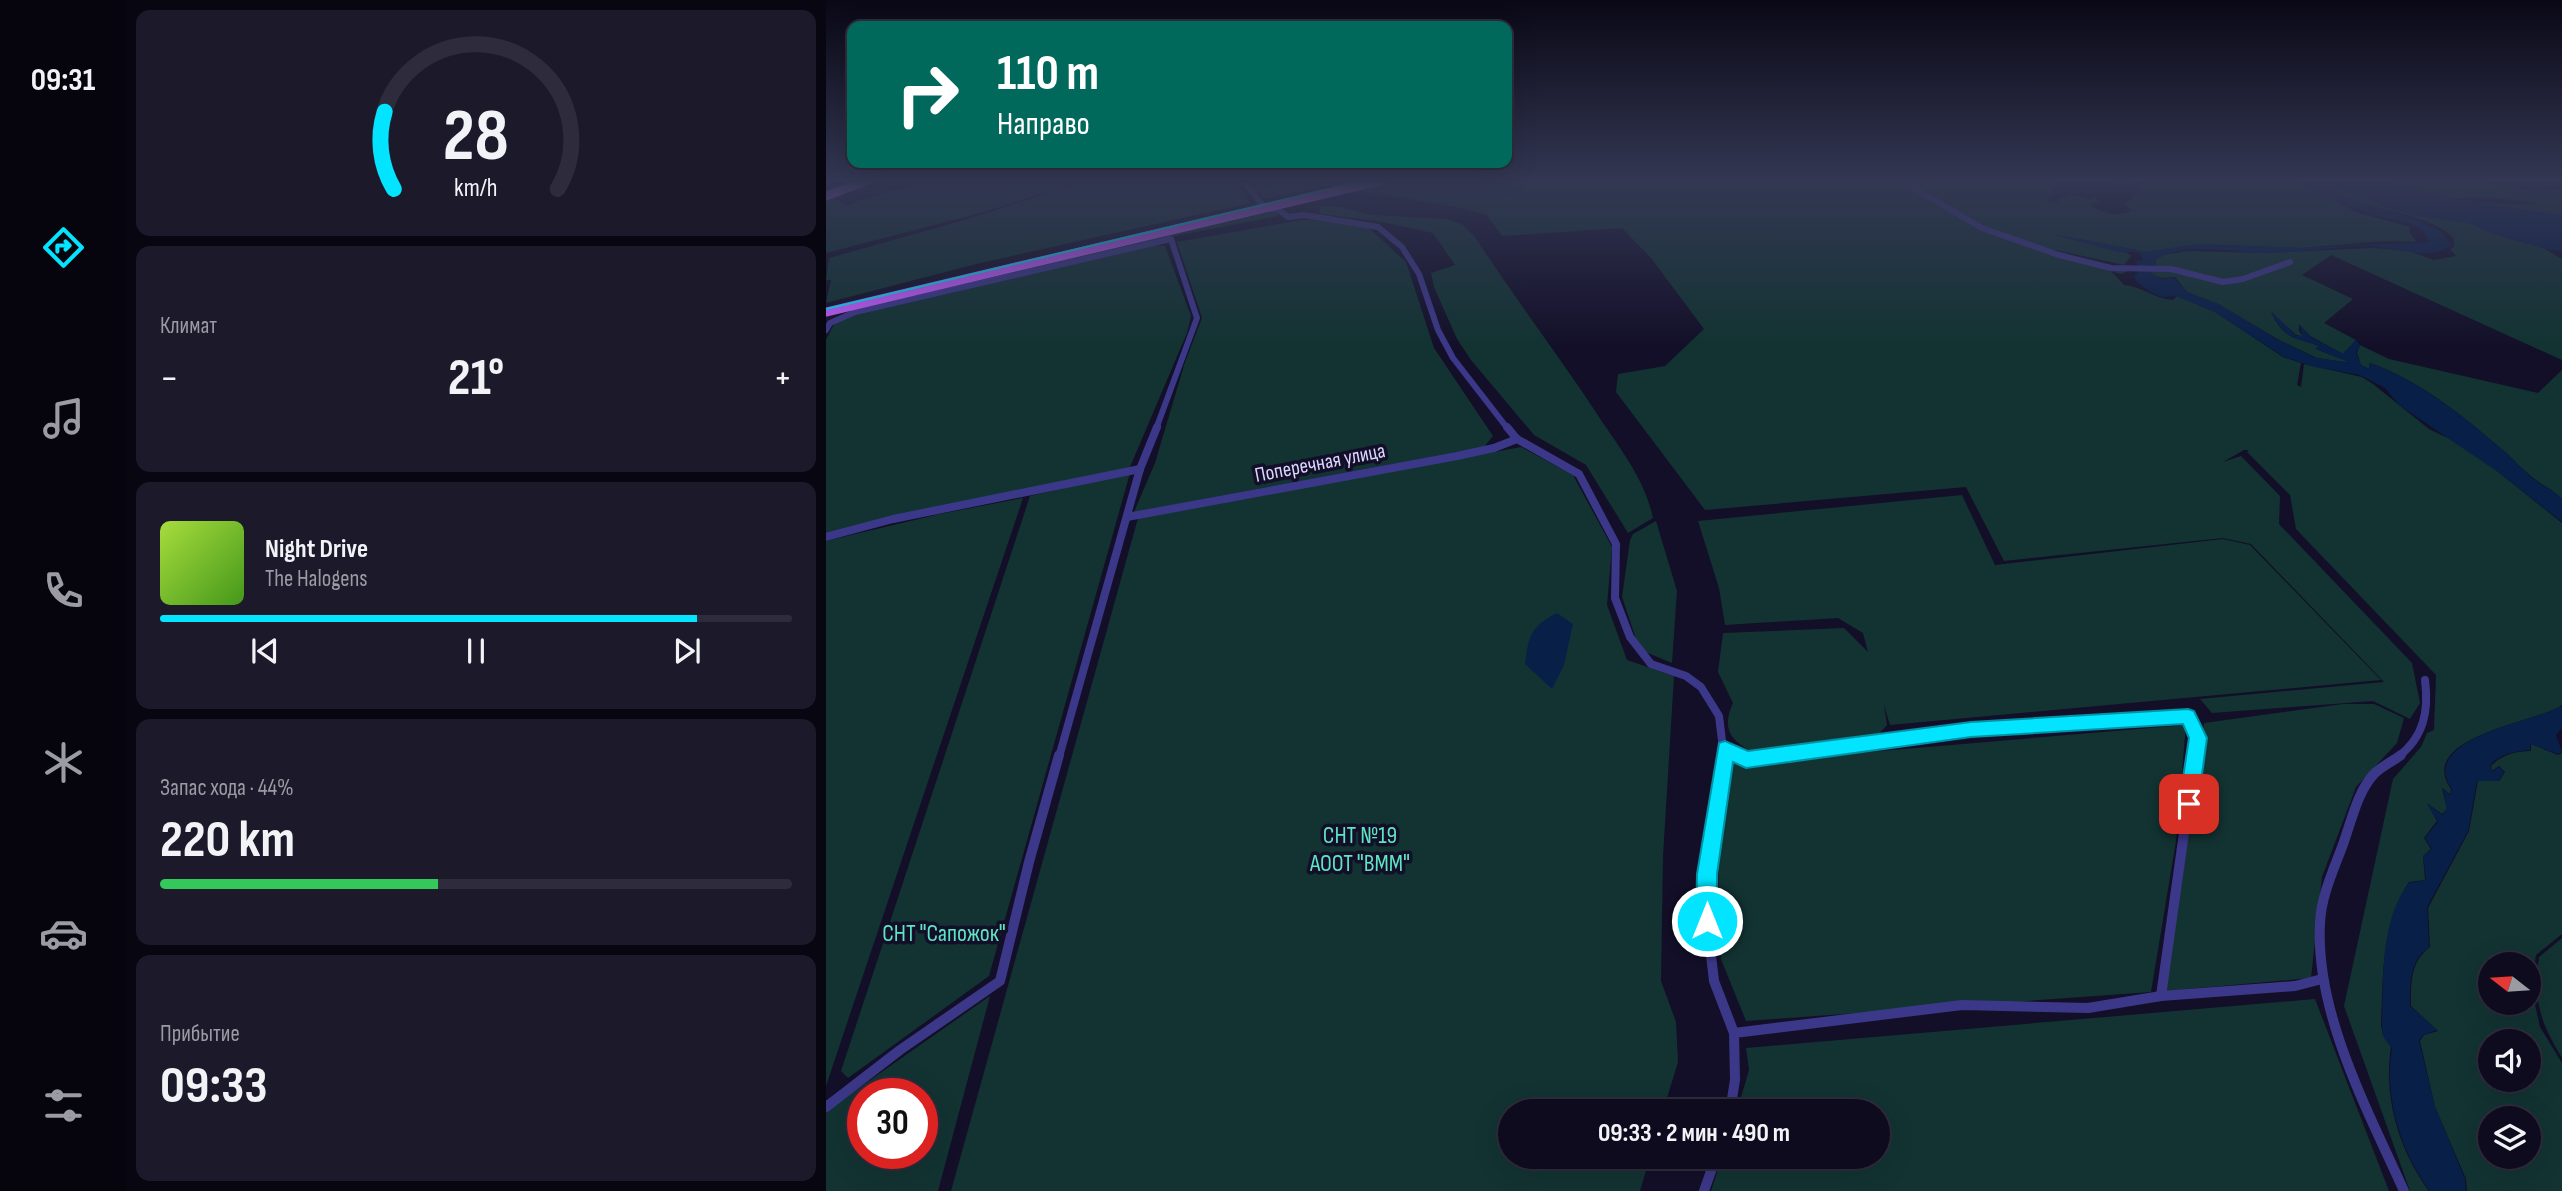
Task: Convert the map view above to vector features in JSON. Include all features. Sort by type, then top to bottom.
[{"type":"main road","points":[[826,312],[1145,236]]},
{"type":"street","points":[[1389,236],[1419,274],[1438,330],[1452,358],[1517,439],[1579,474],[1616,544],[1615,598],[1630,637],[1651,664],[1686,676],[1701,687],[1719,716],[1725,749],[1707,874],[1707,921],[1714,981],[1734,1033],[1735,1080],[1732,1099]]},
{"type":"street","points":[[2005,236],[2111,268],[2159,268],[2223,282],[2243,279],[2290,262]]},
{"type":"street","points":[[826,330],[830,323],[855,312],[1171,239],[1197,318],[1140,469],[1029,862],[1000,981],[900,1050],[826,1107]]},
{"type":"street","name":"Поперечная улица","points":[[1127,517],[1457,456],[1494,448],[1517,439]]},
{"type":"street","points":[[826,537],[893,519],[1140,469]]},
{"type":"street","points":[[2404,1191],[2366,1104],[2322,979],[2320,924],[2327,885],[2359,800],[2372,775],[2403,754],[2426,724],[2429,703],[2425,680]]},
{"type":"street","points":[[1725,749],[1746,760],[1971,730],[2188,716],[2198,738],[2161,996]]},
{"type":"street","points":[[1734,1033],[1962,1005],[2088,1008],[2161,996],[2295,986],[2322,979]]},
{"type":"street","points":[[1704,1191],[1712,1169]]},
{"type":"green space","points":[[826,236],[893,236],[826,253]]},
{"type":"green space","points":[[909,236],[1104,236],[976,264],[826,303],[831,280],[826,280],[829,258]]},
{"type":"green space","points":[[1163,236],[1178,236],[854,311]]},
{"type":"green space","points":[[1213,236],[1377,236],[1406,262],[1434,348],[1493,436],[1484,447],[1134,512],[1155,463],[1185,362],[1202,318],[1177,242]]},
{"type":"green space","points":[[1435,236],[1475,237],[1626,457],[1645,492],[1653,518],[1628,533],[1586,465],[1534,435],[1471,360],[1457,339],[1434,287],[1431,273],[1455,265]]},
{"type":"green space","points":[[1629,236],[2061,236],[2127,253],[2131,256],[2124,265],[2051,249],[2050,252],[2130,270],[2121,274],[2111,271],[2124,285],[2166,299],[2173,300],[2177,296],[2215,312],[2283,357],[2301,363],[2297,385],[2301,387],[2304,364],[2362,377],[2429,429],[2450,439],[2497,471],[2562,523],[2562,705],[2484,734],[2464,744],[2450,756],[2444,771],[2451,789],[2450,794],[2442,788],[2447,809],[2442,814],[2427,803],[2437,821],[2424,838],[2431,849],[2423,856],[2425,880],[2409,882],[2407,885],[2388,936],[2381,1025],[2383,1036],[2391,1047],[2389,1085],[2392,1104],[2409,1158],[2429,1191],[2410,1191],[2344,1006],[2393,779],[2421,747],[2427,733],[2434,730],[2436,675],[2296,529],[2290,495],[2247,452],[2249,450],[2223,462],[2241,456],[2280,496],[2279,524],[2412,663],[2420,703],[2410,719],[2373,701],[2212,713],[2200,699],[2384,682],[2251,544],[2223,538],[2004,561],[1966,487],[1705,510],[1616,392],[1618,374],[1665,366],[1704,329],[1651,258]]},
{"type":"green space","points":[[2062,236],[2412,236],[2416,242],[2385,241],[2300,248],[2197,244],[2147,252]]},
{"type":"green space","points":[[2450,236],[2499,236],[2543,248],[2562,259],[2562,360],[2331,255],[2302,275],[2353,299],[2324,323],[2356,340],[2343,354],[2310,336],[2299,324],[2299,331],[2303,336],[2296,335],[2271,312],[2286,333],[2319,346],[2316,349],[2352,363],[2317,358],[2279,340],[2218,304],[2187,292],[2175,277],[2162,278],[2151,274],[2155,270],[2156,260],[2163,255],[2188,251],[2263,253],[2373,248],[2409,251],[2434,260],[2456,256],[2450,249],[2454,247],[2454,239]]},
{"type":"green space","points":[[1150,245],[1165,246],[1191,316],[1187,333],[1130,467],[826,534],[826,340],[834,324],[851,315]]},
{"type":"green space","points":[[2360,345],[2389,359],[2538,393],[2562,370],[2562,499],[2441,401],[2407,379],[2370,363],[2369,369],[2361,365],[2357,353]]},
{"type":"green space","name":"СНТ №19 АООТ \"ВММ\"","points":[[1521,447],[1573,475],[1612,547],[1607,605],[1627,660],[1674,676],[1663,856],[1661,981],[1676,1022],[1678,1062],[1667,1099],[1498,1099],[1498,1169],[1646,1169],[1640,1191],[951,1191],[1138,518]]},
{"type":"green space","name":"СНТ \"Сапожок\"","points":[[1130,473],[989,976],[848,1078],[841,1071],[1030,496]]},
{"type":"green space","points":[[1962,495],[1995,565],[2223,539],[2250,545],[2381,680],[1890,725],[1884,705],[1887,725],[1875,738],[1751,751],[1737,742],[1728,726],[1733,703],[1718,672],[1723,633],[1844,628],[1868,652],[1863,633],[1838,618],[1725,625],[1719,588],[1698,521]]},
{"type":"green space","points":[[1023,498],[826,1086],[826,541]]},
{"type":"green space","points":[[1656,521],[1677,591],[1672,663],[1643,651],[1638,645],[1622,597],[1630,540],[1633,534]]},
{"type":"green space","points":[[2343,704],[2374,704],[2404,718],[2397,743],[2356,787],[2322,877],[2311,978],[2166,991],[2204,723]]},
{"type":"green space","points":[[2186,725],[2176,841],[2151,992],[1746,1021],[1721,959],[1718,865],[1728,764]]},
{"type":"green space","points":[[2531,744],[2558,755],[2562,753],[2562,934],[2540,952],[2478,952],[2478,1015],[2537,1015],[2540,1027],[2562,1063],[2562,1191],[2467,1191],[2466,1179],[2435,1107],[2420,1041],[2424,1035],[2438,1031],[2411,1006],[2412,981],[2415,966],[2430,947],[2428,908],[2469,831],[2478,781],[2499,781],[2505,772],[2499,766],[2492,771],[2491,766],[2509,754],[2531,751]]},
{"type":"green space","points":[[2562,938],[2562,1058],[2541,1014],[2541,955]]},
{"type":"green space","points":[[990,996],[938,1191],[826,1191],[826,1111],[847,1096],[847,1169],[938,1169],[938,1078],[873,1078]]},
{"type":"green space","points":[[2315,999],[2389,1191],[1711,1191],[1718,1169],[1890,1169],[1890,1099],[1741,1099],[1749,1070],[1746,1048]]},
{"type":"water","points":[[2057,236],[2147,252],[2197,244],[2300,248],[2430,242],[2426,236],[2444,236],[2451,245],[2433,253],[2368,246],[2261,253],[2193,249],[2167,254],[2156,260],[2155,269],[2151,273],[2162,279],[2174,278],[2187,292],[2218,304],[2278,340],[2317,358],[2351,363],[2316,349],[2319,346],[2290,336],[2280,327],[2271,311],[2296,336],[2303,336],[2299,324],[2310,337],[2343,354],[2356,340],[2360,345],[2356,353],[2361,365],[2369,369],[2370,363],[2389,371],[2441,401],[2489,438],[2532,478],[2559,496],[2562,499],[2562,522],[2497,471],[2399,405],[2385,388],[2360,375],[2315,367],[2284,357],[2215,312],[2177,296],[2162,297],[2152,293],[2134,277],[2139,270],[2136,261],[2143,260],[2139,252],[2118,252]]},
{"type":"water","points":[[2499,236],[2562,236],[2562,251]]},
{"type":"water","points":[[1557,613],[1573,624],[1564,665],[1552,689],[1525,664],[1532,633],[1541,623]]},
{"type":"water","points":[[2562,706],[2562,728],[2556,735],[2562,752],[2558,754],[2530,744],[2530,750],[2508,754],[2490,765],[2492,772],[2499,767],[2504,772],[2498,781],[2477,781],[2468,831],[2427,907],[2429,947],[2414,966],[2410,1006],[2437,1030],[2423,1035],[2419,1041],[2435,1107],[2465,1179],[2466,1191],[2430,1191],[2403,1141],[2390,1086],[2392,1048],[2383,1036],[2382,1026],[2383,971],[2388,932],[2393,914],[2409,883],[2426,880],[2423,856],[2432,849],[2425,838],[2438,822],[2427,803],[2442,815],[2447,809],[2443,788],[2450,795],[2452,789],[2445,771],[2450,757],[2464,744],[2484,734]]},
{"type":"tram line","points":[[826,309],[1134,236]]},
{"type":"route","points":[[1707,921],[1707,874],[1725,749],[1746,760],[1971,730],[2188,716],[2198,738],[2189,804]]}]
